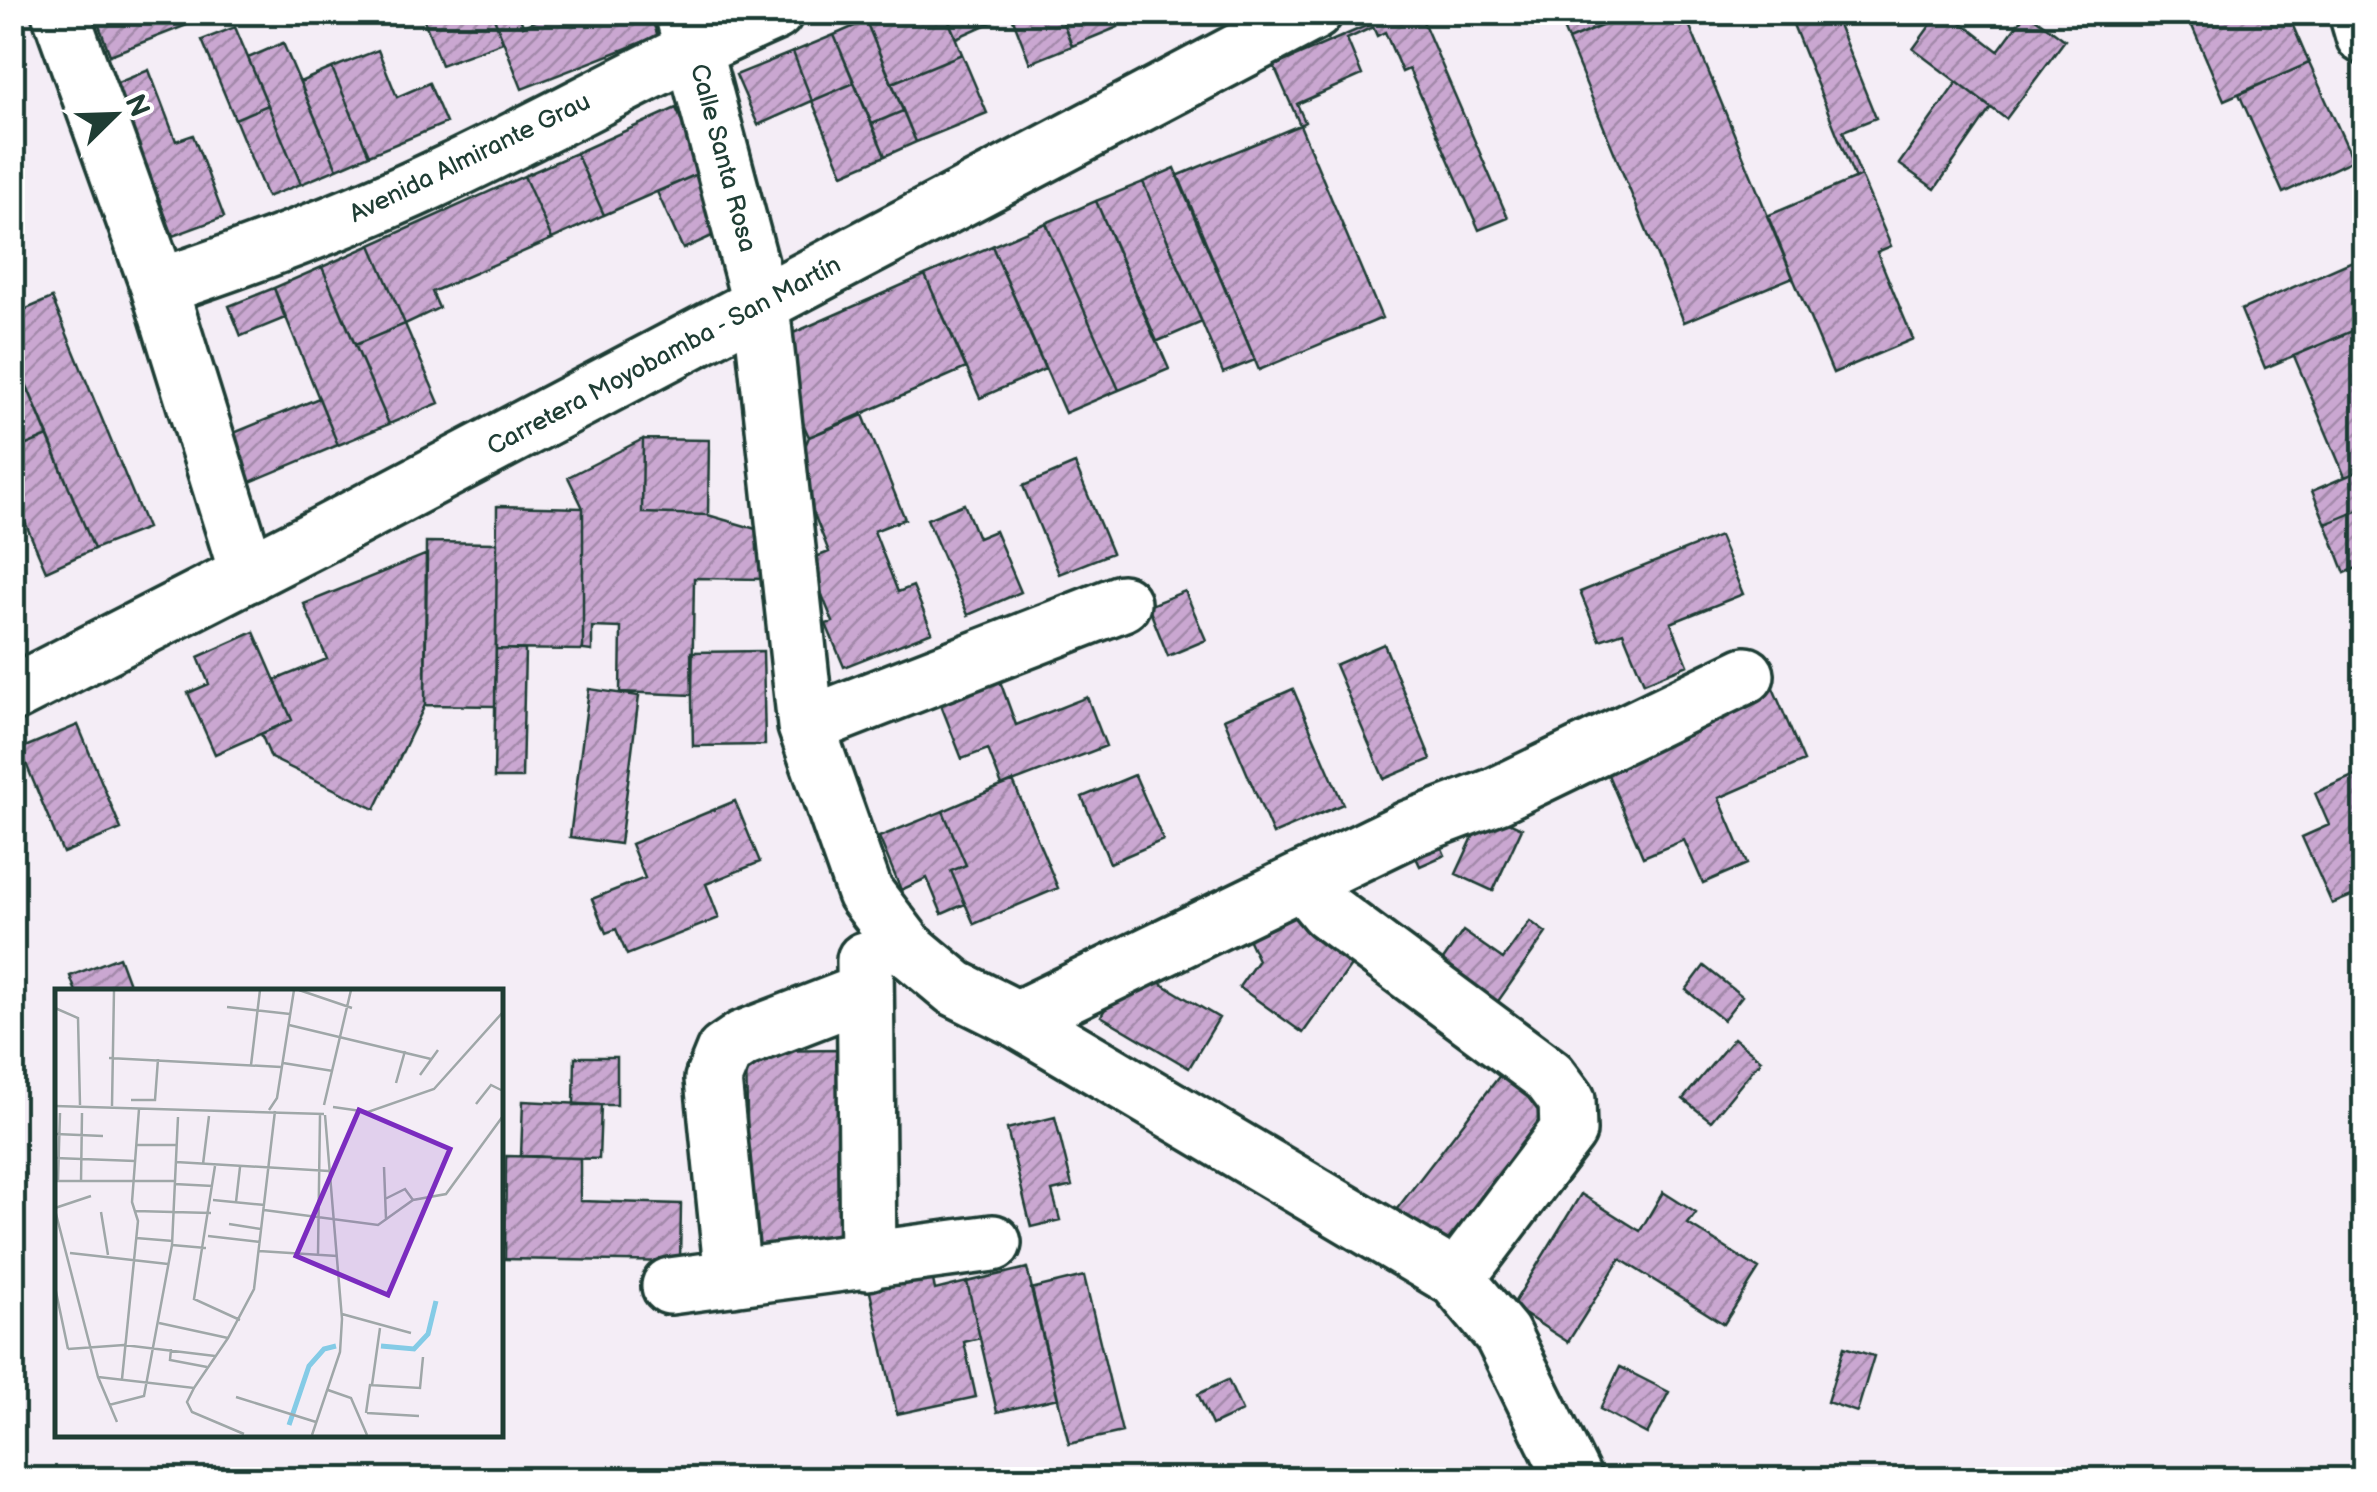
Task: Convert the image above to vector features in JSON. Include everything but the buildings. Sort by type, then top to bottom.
[{"type":"main road","points":[[60,12],[159,288],[248,574]]},
{"type":"main road","name":"Avenida Almirante Grau","points":[[159,288],[292,243],[449,172],[688,30],[775,12]]},
{"type":"main road","name":"Carretera Moyobamba - San Martín","points":[[12,694],[248,574],[1314,12]]},
{"type":"main road","points":[[2357,12],[2364,36]]},
{"type":"main road","name":"Calle Santa Rosa","points":[[688,30],[761,305],[806,726],[865,893]]},
{"type":"main road","points":[[806,726],[1122,604]]},
{"type":"main road","points":[[1017,1019],[1411,828],[1498,795],[1746,675]]},
{"type":"main road","points":[[1302,881],[1327,912],[1549,1076],[1567,1100],[1568,1132],[1456,1279]]},
{"type":"main road","points":[[865,893],[868,1262]]},
{"type":"main road","points":[[865,893],[906,947],[955,988],[1017,1019],[1456,1279],[1502,1334],[1574,1480]]},
{"type":"main road","points":[[732,1278],[713,1080],[724,1052],[765,1027],[866,992]]},
{"type":"main road","points":[[670,1286],[992,1243]]}]
